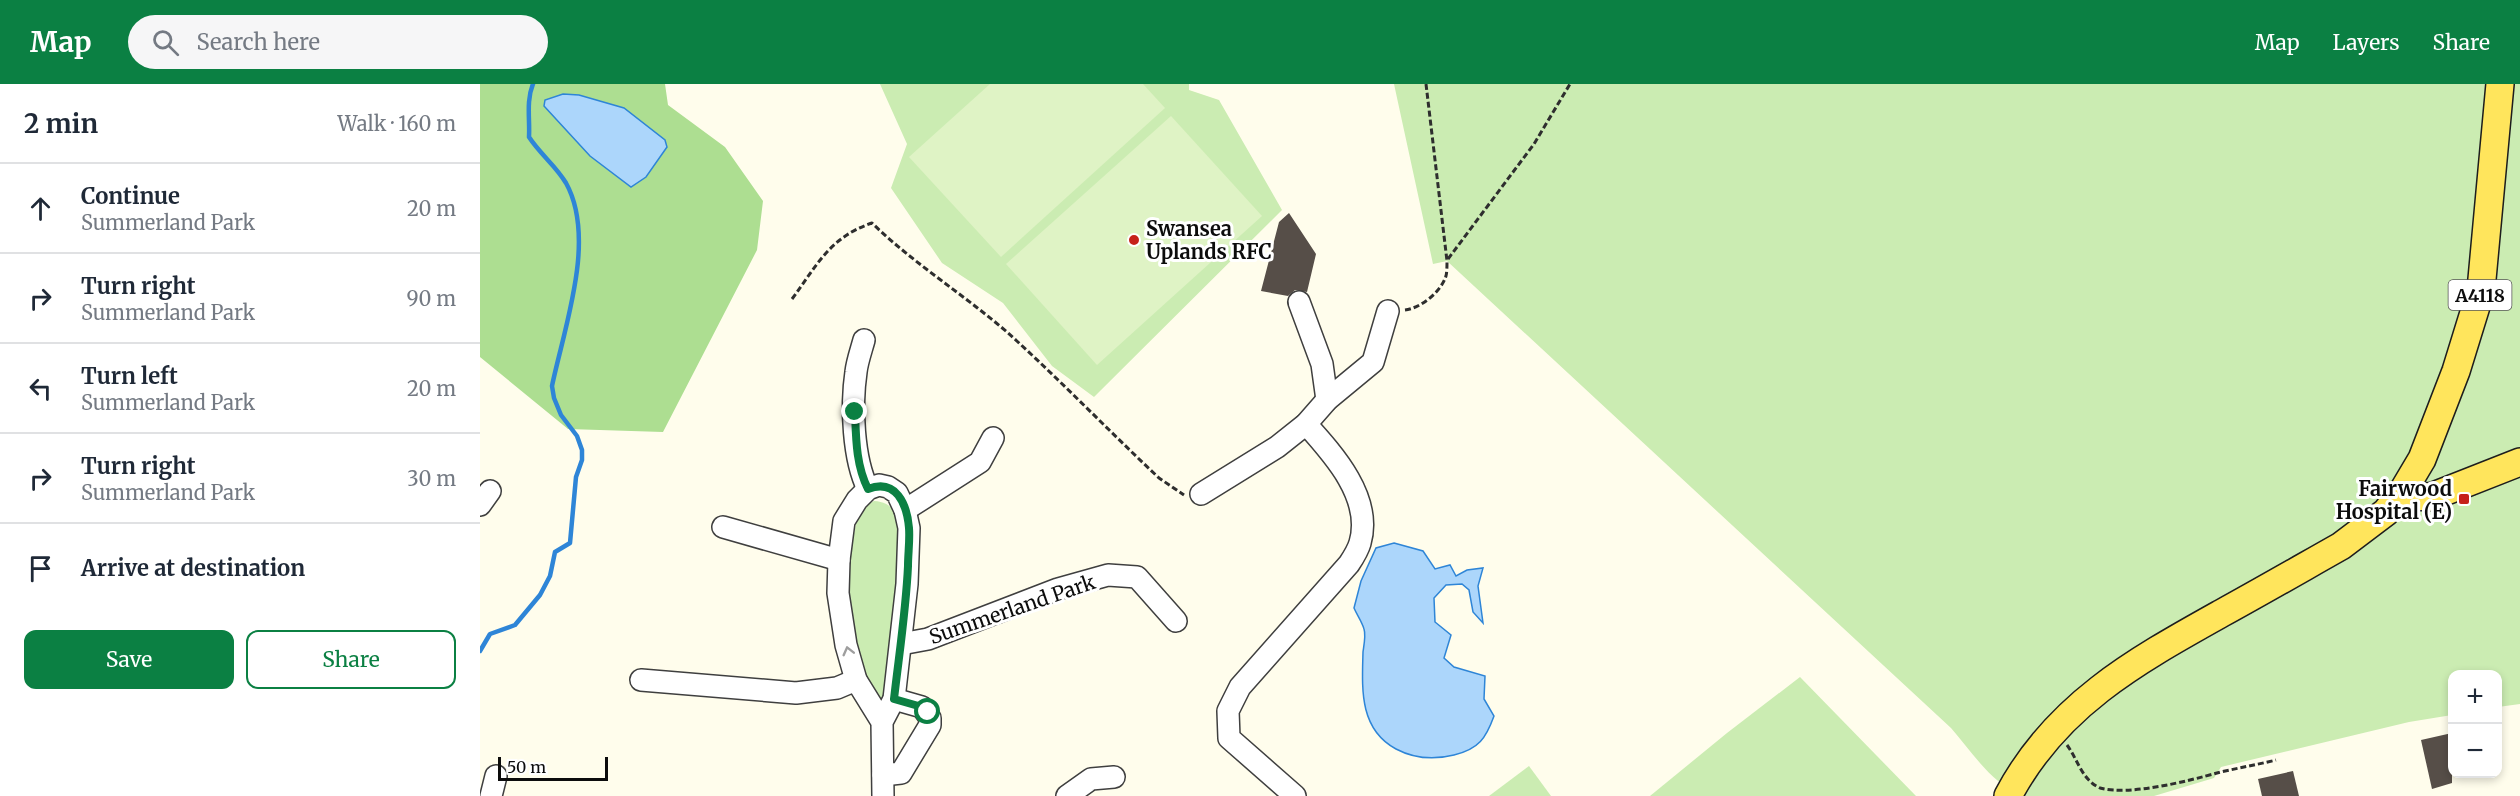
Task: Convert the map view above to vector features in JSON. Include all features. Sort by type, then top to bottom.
[{"type":"main road","name":"A4118","points":[[2008,796],[2053,730],[2081,703],[2116,675],[2175,639],[2341,546],[2386,512],[2403,491],[2422,459],[2437,423],[2472,325],[2481,290],[2500,84]]},
{"type":"main road","points":[[2403,491],[2412,496],[2431,497],[2520,462]]},
{"type":"street","points":[[1299,302],[1322,364],[1327,400]]},
{"type":"street","points":[[1201,494],[1277,447],[1306,424],[1327,400],[1373,362],[1388,311]]},
{"type":"street","points":[[864,340],[856,372],[855,412],[858,461],[868,489],[857,500],[844,521],[838,593],[846,645],[856,681],[882,722]]},
{"type":"street","points":[[1295,796],[1228,738],[1228,711],[1240,687],[1349,564],[1360,544],[1362,519],[1353,488],[1333,454],[1306,424]]},
{"type":"street","points":[[904,510],[980,462],[993,438]]},
{"type":"street","name":"Summerland Park","points":[[868,489],[879,484],[897,493],[909,528],[907,584],[894,699],[882,722],[883,786]]},
{"type":"street","points":[[723,527],[839,560]]},
{"type":"street","name":"Summerland Park","points":[[901,644],[928,639],[1058,589],[1108,575],[1137,577],[1176,621]]},
{"type":"street","points":[[641,680],[796,693],[837,688],[856,681]]},
{"type":"street","name":"Summerland Park","points":[[883,786],[901,773],[930,725],[930,718],[922,707],[894,699]]},
{"type":"street","points":[[1067,796],[1091,779],[1114,777]]},
{"type":"path","points":[[1388,311],[1413,309],[1430,298],[1446,276],[1447,261],[1426,84]]},
{"type":"path","points":[[1447,261],[1534,144],[1570,84]]},
{"type":"path","points":[[792,299],[831,245],[852,229],[873,223],[899,249],[938,276],[1007,332],[1159,478],[1182,495],[1201,494]]},
{"type":"path","points":[[2053,730],[2073,753],[2089,781],[2113,792],[2179,785],[2217,773],[2276,760]]},
{"type":"green space","points":[[480,84],[665,84],[668,105],[725,147],[763,201],[757,250],[663,432],[568,429],[480,357]]},
{"type":"green space","points":[[880,84],[1189,84],[1189,90],[1219,100],[1282,210],[1094,397],[1052,366],[1003,303],[942,263],[891,188],[907,144]]},
{"type":"green space","points":[[990,84],[1143,84],[1165,108],[1001,257],[909,157]]},
{"type":"green space","points":[[1394,84],[2520,84],[2520,704],[2502,706],[2502,670],[2448,670],[2448,716],[2409,722],[2221,767],[2214,778],[2154,796],[2022,796],[2001,784],[1951,728],[1447,261],[1433,264]]},
{"type":"green space","name":"Swansea Uplands RFC","points":[[1171,116],[1262,216],[1097,365],[1006,264]]},
{"type":"green space","points":[[874,501],[885,503],[892,508],[902,525],[888,696],[881,702],[860,676],[845,578],[857,519],[865,506]]},
{"type":"green space","points":[[1800,677],[1916,796],[1650,796],[1727,733]]},
{"type":"green space","points":[[1529,766],[1551,796],[1489,796]]},
{"type":"water","points":[[563,94],[579,95],[624,108],[665,140],[667,147],[646,177],[631,187],[590,156],[544,106],[545,100]]},
{"type":"water","points":[[1394,543],[1423,551],[1435,569],[1450,565],[1456,576],[1467,570],[1483,568],[1478,586],[1483,623],[1473,612],[1469,590],[1462,584],[1446,585],[1434,598],[1435,622],[1451,635],[1444,658],[1454,667],[1485,676],[1484,699],[1494,716],[1488,731],[1480,742],[1463,753],[1432,758],[1417,757],[1396,749],[1375,731],[1365,707],[1363,652],[1365,631],[1354,608],[1361,581],[1376,548]]},
{"type":"building","points":[[1289,213],[1316,254],[1307,292],[1295,290],[1288,296],[1261,291],[1279,222]]},
{"type":"building","points":[[2448,734],[2448,778],[2452,778],[2452,783],[2432,789],[2421,740]]},
{"type":"building","points":[[2293,771],[2299,796],[2262,796],[2258,779]]},
{"type":"waterway","points":[[480,651],[490,634],[515,625],[540,595],[550,576],[555,552],[570,543],[576,477],[582,460],[582,450],[577,436],[561,415],[552,386],[575,284],[579,230],[575,205],[566,183],[529,137],[529,103],[533,84]]},
{"type":"place","name":"Swansea Uplands RFC","points":[[1134,240]]},
{"type":"place","name":"Fairwood Hospital (E)","points":[[2464,499]]},
{"type":"route","points":[[855,412],[861,476],[868,489],[879,484],[897,493],[909,528],[907,584],[894,699],[922,707],[928,712]]}]
